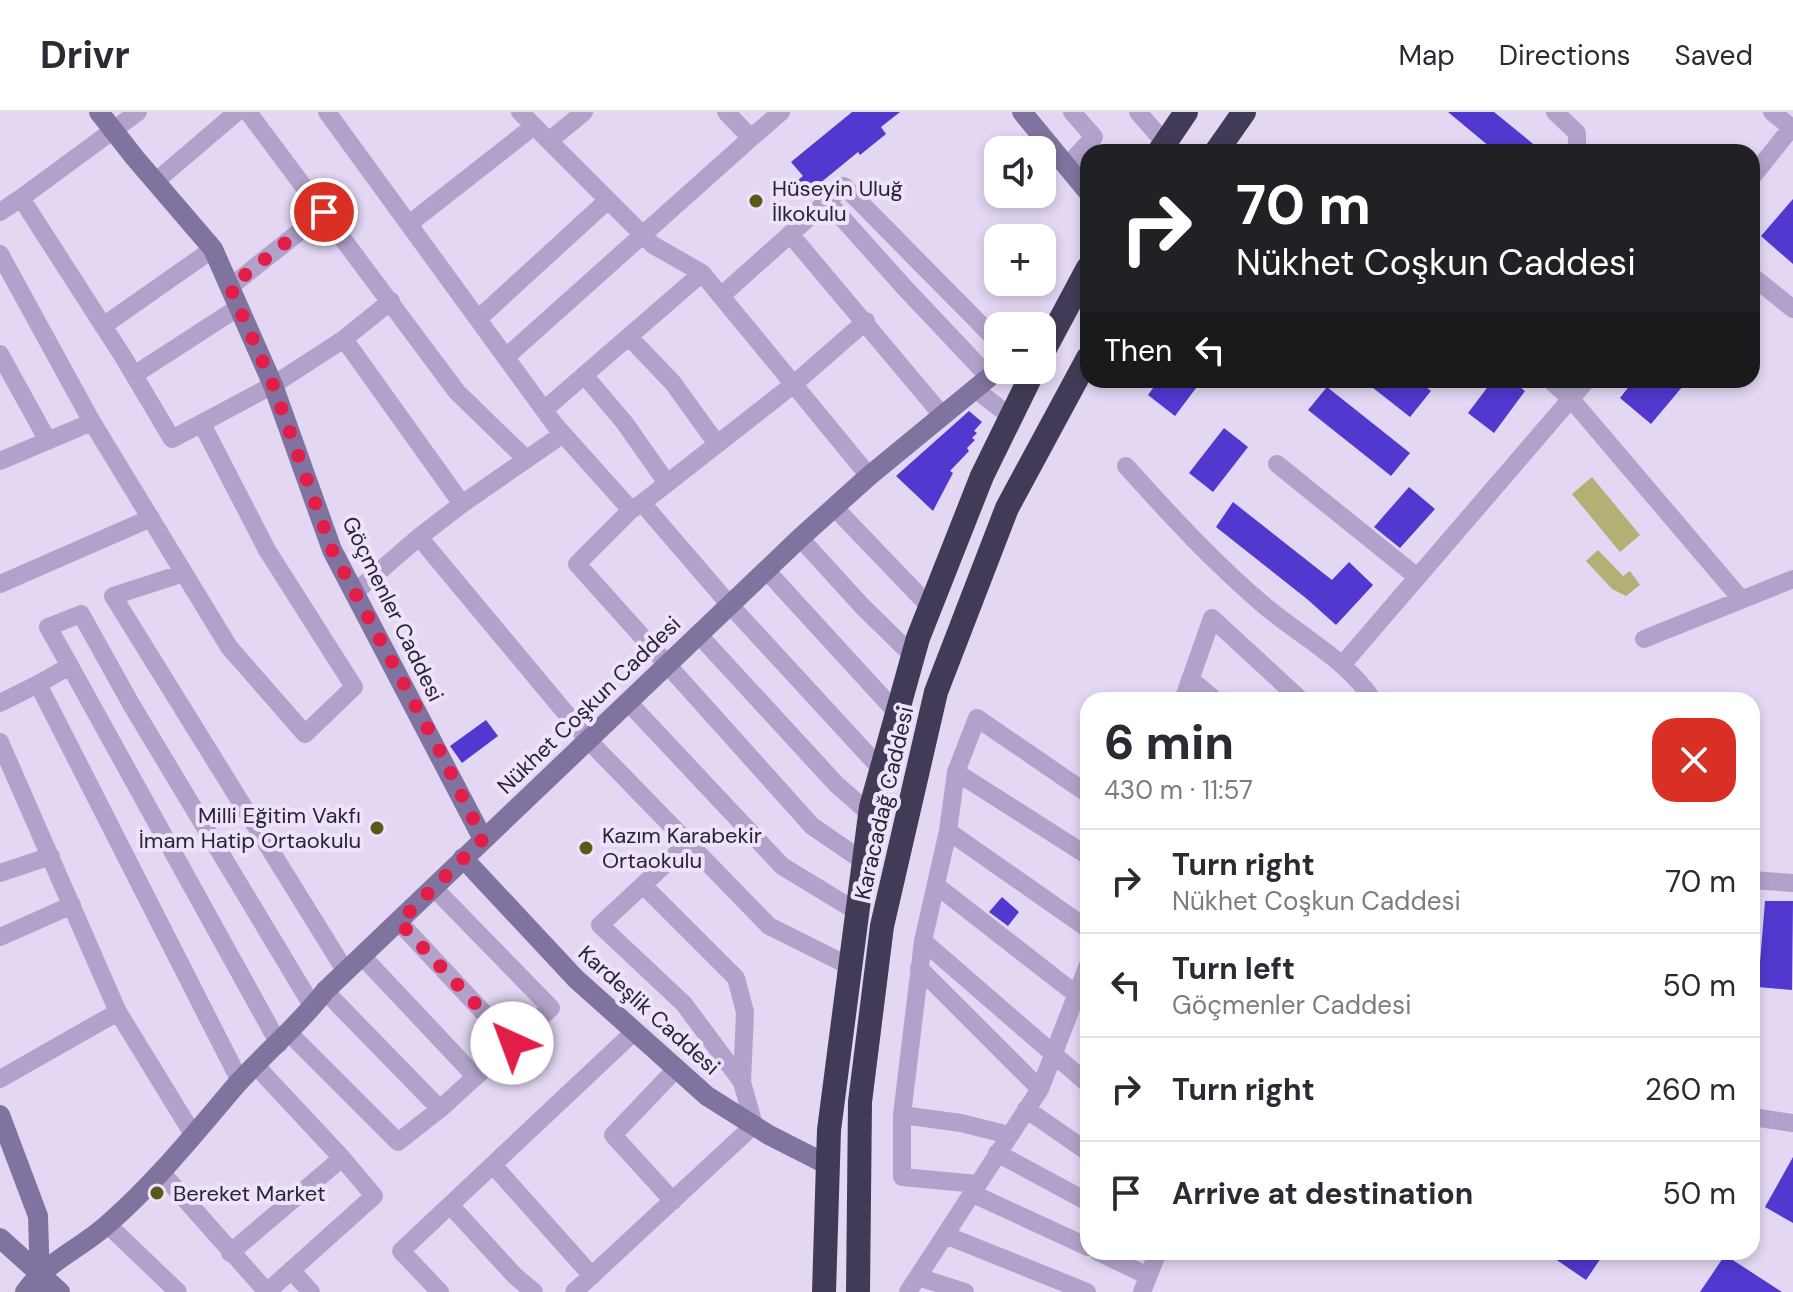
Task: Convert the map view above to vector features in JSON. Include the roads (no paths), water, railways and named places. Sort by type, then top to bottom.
[{"type":"highway","points":[[1164,144],[1186,112]]},
{"type":"highway","points":[[1222,144],[1244,112]]},
{"type":"highway","points":[[1056,321],[1080,281]]},
{"type":"highway","name":"Karacadağ Caddesi","points":[[858,1292],[860,1102],[878,955],[936,692],[1007,508],[1080,373]]},
{"type":"highway","name":"Karacadağ Caddesi","points":[[824,1292],[829,1130],[870,814],[913,656],[930,607],[982,476],[1027,384]]},
{"type":"street","name":"Göçmenler Caddesi","points":[[99,112],[213,249],[273,385],[332,550],[442,755],[483,839]]},
{"type":"street","points":[[0,212],[138,112]]},
{"type":"street","points":[[155,182],[237,112]]},
{"type":"street","points":[[248,112],[457,392],[526,459]]},
{"type":"street","points":[[327,112],[563,434],[636,506],[881,769]]},
{"type":"street","points":[[520,112],[653,245],[702,273],[869,476]]},
{"type":"street","points":[[549,141],[584,112]]},
{"type":"street","points":[[726,112],[751,138]]},
{"type":"street","points":[[506,357],[781,112]]},
{"type":"street","points":[[1022,112],[1080,182]]},
{"type":"street","points":[[1072,112],[1094,137],[1087,144]]},
{"type":"street","points":[[1138,112],[1160,144]]},
{"type":"street","points":[[1555,112],[1577,133],[1577,144]]},
{"type":"street","points":[[1760,167],[1792,127],[1772,112]]},
{"type":"street","points":[[409,224],[534,126]]},
{"type":"street","points":[[1067,166],[1080,152]]},
{"type":"street","points":[[721,296],[844,186],[984,328]]},
{"type":"street","points":[[21,198],[172,439],[273,385],[344,339],[391,301]]},
{"type":"street","points":[[478,319],[608,200]]},
{"type":"street","points":[[827,201],[984,376]]},
{"type":"street","points":[[230,287],[324,212]]},
{"type":"street","points":[[790,234],[942,415]]},
{"type":"street","points":[[103,326],[213,249]]},
{"type":"street","points":[[0,254],[92,422],[229,647],[305,734],[354,687],[267,550],[202,424]]},
{"type":"street","points":[[544,410],[702,273]]},
{"type":"street","points":[[1760,282],[1793,309]]},
{"type":"street","points":[[134,375],[239,307]]},
{"type":"street","points":[[863,861],[812,826],[577,564],[636,506],[794,384],[866,321]]},
{"type":"street","points":[[629,337],[673,383],[717,444]]},
{"type":"street","points":[[344,339],[462,504]]},
{"type":"street","points":[[0,354],[48,441]]},
{"type":"street","points":[[584,375],[624,422],[667,483]]},
{"type":"street","name":"Nükhet Coşkun Caddesi","points":[[25,1292],[108,1225],[194,1136],[240,1081],[362,956],[729,604],[869,476],[984,381]]},
{"type":"street","points":[[988,384],[992,404],[1011,417]]},
{"type":"street","points":[[1559,388],[1741,599]]},
{"type":"street","points":[[1342,665],[1580,388]]},
{"type":"street","points":[[0,461],[92,422]]},
{"type":"street","points":[[354,593],[462,504],[563,434]]},
{"type":"street","points":[[1277,464],[1416,576]]},
{"type":"street","points":[[1126,466],[1193,541],[1266,607],[1342,665],[1368,692]]},
{"type":"street","points":[[834,507],[930,607]]},
{"type":"street","points":[[0,584],[151,518]]},
{"type":"street","points":[[419,537],[589,741],[769,926],[849,966]]},
{"type":"street","points":[[800,538],[913,656]]},
{"type":"street","points":[[766,570],[897,713]]},
{"type":"street","points":[[184,573],[113,596],[346,972]]},
{"type":"street","points":[[1644,639],[1793,579]]},
{"type":"street","points":[[433,887],[551,1008],[440,1109],[398,1142],[284,1038],[48,627],[81,614],[131,704],[319,999],[440,1109]]},
{"type":"street","points":[[1186,692],[1212,618],[1292,692]]},
{"type":"street","points":[[698,634],[836,784],[870,814]]},
{"type":"street","points":[[0,703],[70,666]]},
{"type":"street","points":[[1190,679],[1205,692]]},
{"type":"street","points":[[38,684],[240,1081]]},
{"type":"street","points":[[628,702],[782,866],[856,911]]},
{"type":"street","points":[[1080,789],[977,718],[956,772],[948,831],[923,941],[902,1115],[902,1177],[974,1189],[1080,1243]]},
{"type":"street","points":[[0,742],[118,1012],[194,1136]]},
{"type":"street","points":[[956,772],[1080,851]]},
{"type":"street","points":[[948,831],[1080,923]]},
{"type":"street","points":[[689,842],[600,925],[684,1004],[742,1082]]},
{"type":"street","points":[[0,873],[51,856]]},
{"type":"street","name":"Kardeşlik Caddesi","points":[[463,858],[576,979],[707,1096],[828,1165]]},
{"type":"street","points":[[1760,881],[1793,883]]},
{"type":"street","points":[[576,1291],[754,1125],[742,1082],[745,1012],[736,978],[643,885]]},
{"type":"street","points":[[937,886],[1080,1002],[1040,1089],[913,1284],[965,1292]]},
{"type":"street","points":[[2,929],[72,905]]},
{"type":"street","points":[[399,922],[512,1043]]},
{"type":"street","points":[[923,941],[1080,1077]]},
{"type":"street","points":[[362,956],[475,1076]]},
{"type":"street","points":[[919,968],[1040,1089]]},
{"type":"street","points":[[0,1079],[118,1012]]},
{"type":"street","points":[[440,1292],[401,1251],[635,1031]]},
{"type":"street","points":[[161,1172],[267,1292],[374,1196],[256,1066]]},
{"type":"street","points":[[673,1201],[613,1135],[676,1069]]},
{"type":"street","points":[[1026,1109],[1080,1146]]},
{"type":"street","points":[[0,1115],[38,1216],[39,1283]]},
{"type":"street","points":[[902,1115],[961,1123],[1009,1135]]},
{"type":"street","points":[[1760,1118],[1793,1123]]},
{"type":"street","points":[[997,1153],[1080,1198]]},
{"type":"street","points":[[230,1253],[342,1158]]},
{"type":"street","points":[[493,1165],[592,1276]]},
{"type":"street","points":[[450,1205],[515,1276],[534,1292]]},
{"type":"street","points":[[108,1225],[178,1292]]},
{"type":"street","points":[[945,1235],[1087,1292]]},
{"type":"street","points":[[0,1238],[39,1283],[60,1292]]},
{"type":"street","points":[[1110,1260],[1145,1284],[1155,1260]]},
{"type":"street","points":[[291,1270],[311,1292]]},
{"type":"place","name":"Hüseyin Uluğ İlkokulu","points":[[756,201]]},
{"type":"place","name":"Milli Eğitim Vakfı İmam Hatip Ortaokulu","points":[[377,828]]},
{"type":"place","name":"Kazım Karabekir Ortaokulu","points":[[586,848]]},
{"type":"place","name":"Bereket Market","points":[[157,1193]]}]
